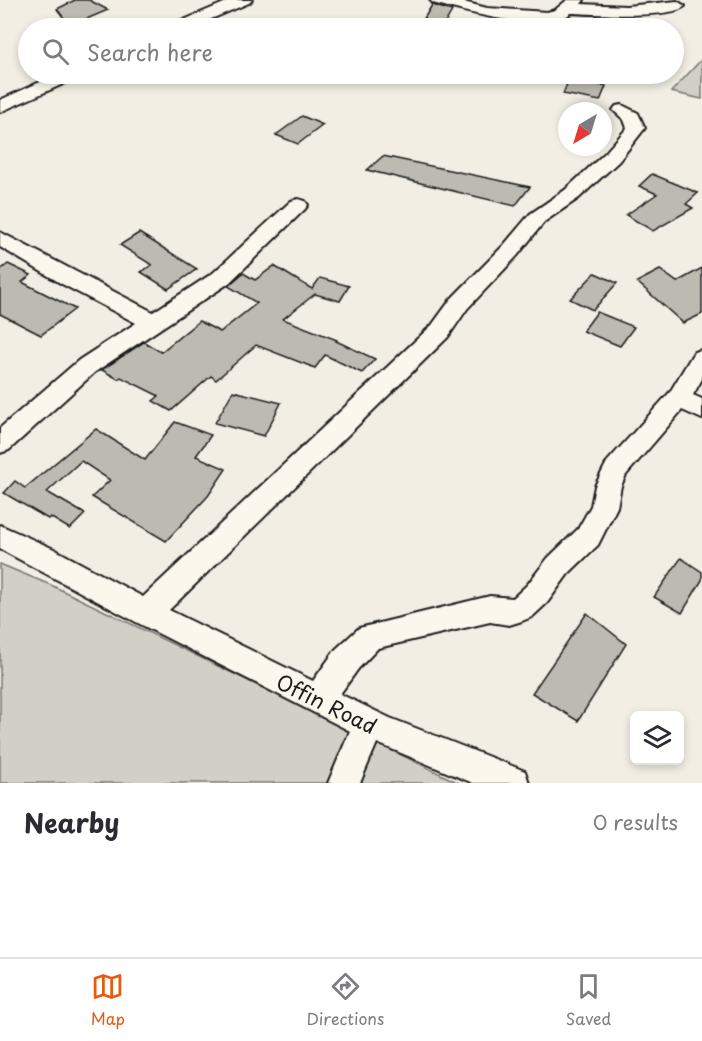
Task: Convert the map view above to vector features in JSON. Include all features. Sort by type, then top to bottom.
[{"type":"street","points":[[202,18],[244,0]]},
{"type":"street","points":[[438,0],[494,14],[548,17],[561,14],[573,4],[626,11],[677,6]]},
{"type":"street","points":[[0,107],[49,84]]},
{"type":"street","points":[[146,613],[440,331],[459,304],[510,251],[537,218],[572,194],[612,157],[636,128],[632,117],[622,110]]},
{"type":"street","points":[[0,442],[87,366],[221,278],[298,205]]},
{"type":"street","points":[[0,238],[70,279],[153,322]]},
{"type":"street","points":[[318,699],[347,659],[369,637],[490,609],[509,612],[522,608],[537,594],[558,566],[588,537],[604,507],[608,486],[616,469],[690,404],[702,358]]},
{"type":"street","name":"Offin Road","points":[[0,536],[44,556],[146,613],[369,724],[513,783]]},
{"type":"street","points":[[344,783],[369,724]]},
{"type":"shaded area","points":[[702,59],[702,99],[671,92],[679,84],[684,84],[684,78]]},
{"type":"shaded area","points":[[0,564],[53,586],[459,783],[0,783]]},
{"type":"building","points":[[75,0],[89,0],[108,10],[89,18],[64,18],[57,9]]},
{"type":"building","points":[[432,5],[452,11],[448,18],[424,18]]},
{"type":"building","points":[[567,84],[606,86],[600,101],[563,94]]},
{"type":"building","points":[[302,116],[323,125],[298,144],[276,135]]},
{"type":"building","points":[[383,156],[530,187],[515,206],[367,170]]},
{"type":"building","points":[[652,174],[698,193],[686,204],[693,208],[653,231],[626,215],[657,194],[639,186]]},
{"type":"building","points":[[139,233],[197,269],[168,289],[141,272],[152,265],[120,245]]},
{"type":"building","points":[[8,264],[31,275],[22,282],[75,309],[41,335],[0,314],[0,270]]},
{"type":"building","points":[[274,266],[312,289],[320,278],[349,286],[340,301],[315,294],[283,319],[337,340],[375,359],[362,373],[325,355],[315,368],[256,345],[216,380],[211,376],[171,411],[153,401],[159,396],[102,370],[144,342],[161,352],[199,321],[220,332],[257,303],[228,286],[243,273],[255,280]]},
{"type":"building","points":[[702,268],[702,314],[683,323],[637,282],[660,270],[677,282]]},
{"type":"building","points":[[595,273],[617,283],[593,310],[570,299]]},
{"type":"building","points":[[597,312],[634,327],[620,346],[583,331]]},
{"type":"building","points":[[233,391],[281,403],[264,436],[215,423]]},
{"type":"building","points":[[175,422],[211,435],[196,456],[226,469],[208,496],[166,541],[92,497],[110,480],[81,461],[47,492],[85,514],[70,529],[4,493],[15,481],[25,488],[96,429],[145,460]]},
{"type":"building","points":[[681,558],[702,572],[702,580],[682,613],[654,597]]},
{"type":"building","points":[[587,613],[626,644],[578,721],[532,693]]}]
